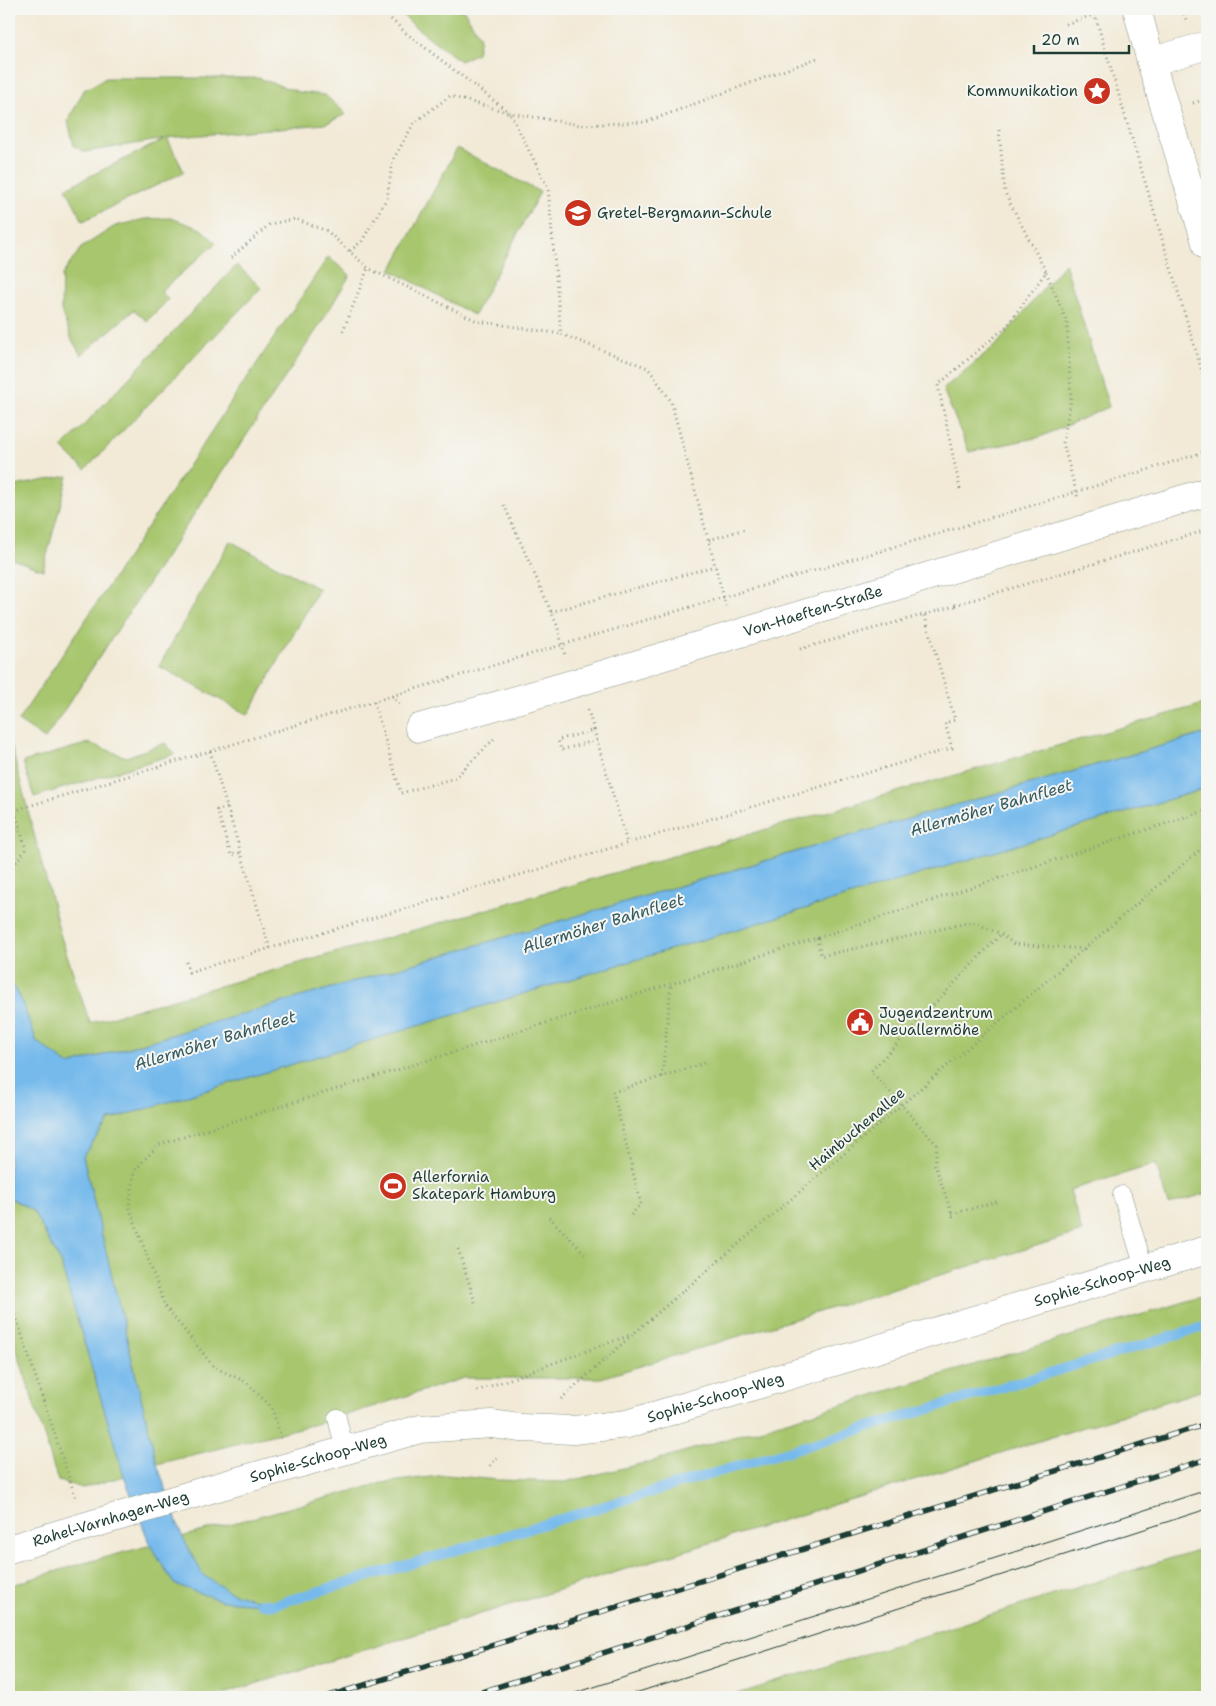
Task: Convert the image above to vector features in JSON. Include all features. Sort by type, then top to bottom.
[{"type":"street","points":[[1137,9],[1151,62],[1207,246]]},
{"type":"street","points":[[1151,62],[1207,45]]},
{"type":"street","name":"Von-Haeften-Straße","points":[[420,728],[733,636],[1207,492]]},
{"type":"street","name":"Sophie-Schoop-Weg","points":[[214,1488],[420,1429],[492,1424],[520,1428],[574,1430],[627,1424],[1207,1250]]},
{"type":"street","name":"Rahel-Varnhagen-Weg","points":[[9,1549],[214,1488]]},
{"type":"lane","points":[[1122,1195],[1144,1268]]},
{"type":"lane","points":[[337,1418],[346,1451]]},
{"type":"path","points":[[380,9],[406,33],[510,113],[548,188],[561,334]]},
{"type":"path","points":[[1094,9],[1207,388]]},
{"type":"path","points":[[1066,24],[1111,9]]},
{"type":"path","points":[[350,251],[362,241],[387,198],[393,160],[414,123],[450,96],[510,113],[580,125],[646,122],[820,57]]},
{"type":"path","points":[[999,130],[1005,193],[1046,272],[1067,322],[1071,399],[1063,443],[1086,529]]},
{"type":"path","points":[[231,258],[270,224],[295,218],[327,231],[368,268],[477,321],[561,334],[648,368],[671,401],[733,636]]},
{"type":"path","points":[[342,331],[368,268]]},
{"type":"path","points":[[960,489],[938,385],[1007,326],[1046,272]]},
{"type":"path","points":[[9,812],[1207,451]]},
{"type":"path","points":[[504,505],[551,612],[562,644],[572,684]]},
{"type":"path","points":[[709,540],[745,529]]},
{"type":"path","points":[[944,572],[955,606],[1207,530]]},
{"type":"path","points":[[551,612],[715,566]]},
{"type":"path","points":[[186,962],[189,972],[952,748],[945,723],[955,720],[924,614]]},
{"type":"path","points":[[392,696],[420,728]]},
{"type":"path","points":[[588,709],[627,843]]},
{"type":"path","points":[[594,730],[558,740],[561,750],[597,740]]},
{"type":"path","points":[[210,751],[270,949]]},
{"type":"path","points":[[9,792],[26,848],[9,871]]},
{"type":"path","points":[[227,808],[217,810],[231,855],[240,853]]},
{"type":"path","points":[[9,817],[14,810]]},
{"type":"path","points":[[290,1466],[272,1408],[246,1382],[214,1367],[165,1306],[129,1206],[135,1170],[158,1145],[817,938],[1207,810]]},
{"type":"path","name":"Hainbuchenallee","points":[[560,1401],[633,1334],[1207,844]]},
{"type":"path","points":[[817,938],[821,956],[972,922],[1001,934],[1014,944],[1086,949]]},
{"type":"path","points":[[999,1201],[952,1216],[935,1165],[937,1145],[870,1071],[1001,934]]},
{"type":"path","points":[[662,1077],[671,984]]},
{"type":"path","points":[[631,1215],[641,1204],[614,1092],[708,1062]]},
{"type":"path","points":[[549,1217],[585,1254]]},
{"type":"path","points":[[458,1249],[476,1305]]},
{"type":"path","points":[[9,1296],[92,1524]]},
{"type":"path","points":[[477,1391],[633,1334]]},
{"type":"green space","points":[[397,9],[463,9],[480,37],[477,53],[460,61],[413,25]]},
{"type":"green space","points":[[106,78],[258,78],[299,92],[325,95],[346,114],[325,124],[167,138],[184,172],[83,221],[66,188],[165,139],[85,152],[74,146],[68,121],[84,90]]},
{"type":"green space","points":[[457,148],[540,192],[474,315],[391,270]]},
{"type":"green space","points":[[171,218],[201,229],[216,243],[161,291],[168,300],[147,321],[134,310],[81,355],[72,340],[61,310],[62,275],[81,248],[115,226],[145,219]]},
{"type":"green space","points":[[328,257],[350,275],[323,320],[45,739],[18,721]]},
{"type":"green space","points":[[1065,263],[1109,407],[1040,437],[969,452],[943,389],[998,343]]},
{"type":"green space","points":[[237,265],[261,288],[85,470],[62,448]]},
{"type":"green space","points":[[68,476],[43,570],[9,558],[9,487]]},
{"type":"green space","points":[[230,541],[319,589],[248,715],[159,666]]},
{"type":"green space","points":[[1207,703],[1207,733],[69,1065],[37,1042],[19,995],[9,980],[9,738],[61,937],[90,1023]]},
{"type":"green space","points":[[89,743],[126,757],[165,743],[175,754],[34,797],[23,762]]},
{"type":"green space","points":[[1207,788],[1207,1193],[1168,1205],[1156,1164],[1070,1190],[1082,1232],[601,1378],[464,1378],[327,1421],[157,1464],[83,1156],[109,1120]]},
{"type":"green space","points":[[9,1197],[33,1211],[60,1261],[124,1476],[83,1488],[58,1481],[9,1325]]},
{"type":"green space","points":[[1207,1295],[1207,1389],[213,1697],[9,1697],[9,1586],[73,1566],[382,1483],[446,1475],[497,1480],[565,1482],[653,1461]]},
{"type":"green space","points":[[1207,1547],[1207,1697],[728,1697]]},
{"type":"water","name":"Allermöher Bahnfleet","points":[[1207,733],[1207,788],[109,1120],[83,1156],[157,1464],[182,1536],[203,1575],[230,1592],[273,1605],[222,1601],[174,1584],[150,1545],[124,1476],[60,1261],[33,1211],[9,1197],[9,980],[19,995],[37,1042],[69,1065]]},
{"type":"waterway","points":[[260,1603],[273,1605],[1207,1326]]},
{"type":"tram line","points":[[563,1697],[1207,1490]]},
{"type":"tram line","points":[[623,1697],[1207,1509]]},
{"type":"railway","points":[[326,1697],[1207,1424]]},
{"type":"railway","points":[[466,1697],[1207,1459]]},
{"type":"place","name":"Kommunikation","points":[[1097,91]]},
{"type":"place","name":"Gretel-Bergmann-Schule","points":[[578,213]]},
{"type":"place","name":"Jugendzentrum Neuallermöhe","points":[[860,1022]]},
{"type":"place","name":"Allerfornia Skatepark Hamburg","points":[[393,1186]]}]
